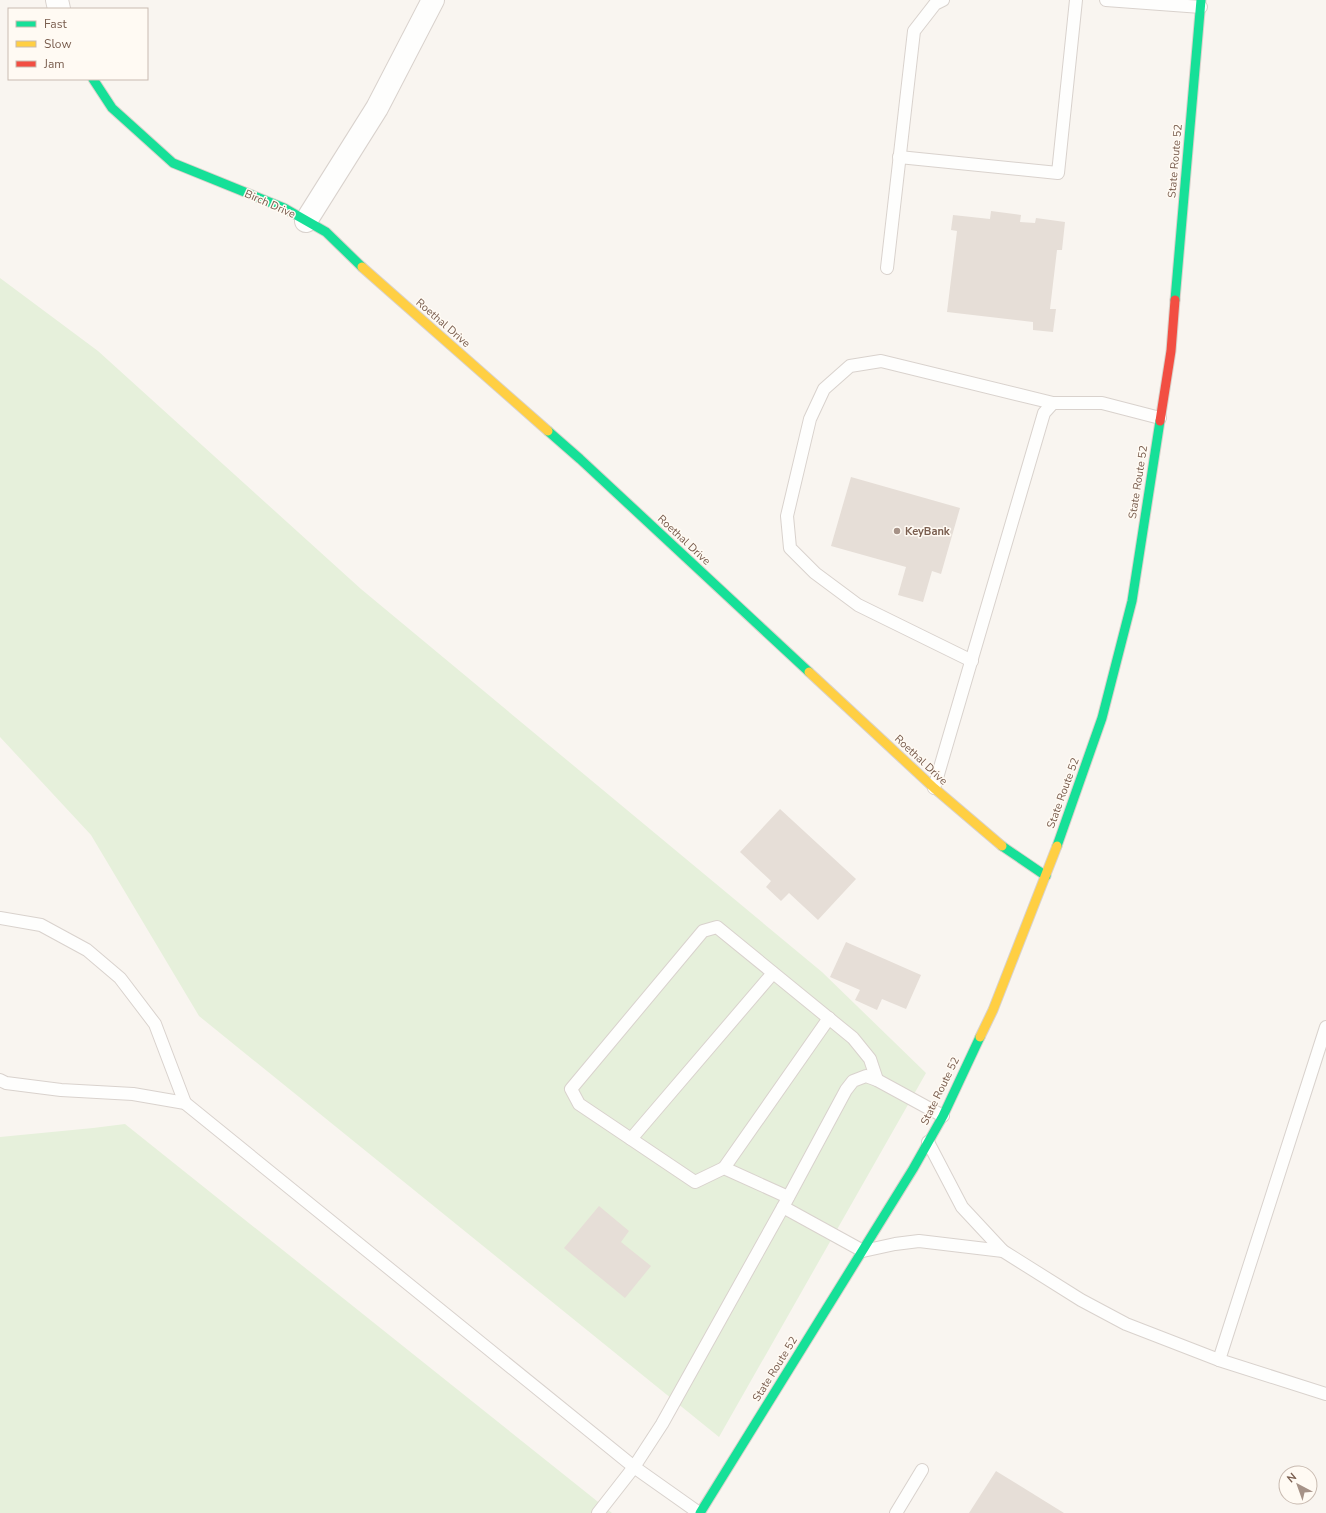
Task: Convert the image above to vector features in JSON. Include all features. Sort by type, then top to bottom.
[{"type":"main road","name":"State Route 52","points":[[699,1513],[913,1170],[942,1116],[993,1010],[1046,876],[1102,718],[1132,601],[1171,351],[1201,4]]},
{"type":"main road","name":"Birch Drive","points":[[94,80],[112,108],[173,163],[284,208],[306,221]]},
{"type":"main road","name":"Roethal Drive","points":[[306,221],[326,232],[371,276],[580,459],[934,788],[1004,848],[1046,876]]},
{"type":"street","name":"Birch Drive","points":[[306,221],[377,108],[433,0]]},
{"type":"lane","points":[[887,268],[914,31],[935,4],[943,0]]},
{"type":"lane","points":[[900,157],[1058,173],[1076,0]]},
{"type":"lane","points":[[1106,0],[1201,4]]},
{"type":"lane","points":[[972,661],[858,605],[815,573],[790,548],[787,516],[810,418],[824,388],[850,366],[881,361],[1053,403],[1102,403],[1160,418]]},
{"type":"lane","points":[[934,788],[1044,414],[1053,403]]},
{"type":"lane","points":[[0,918],[41,925],[87,950],[120,978],[155,1024],[185,1102],[634,1467],[699,1513]]},
{"type":"lane","points":[[829,1018],[724,1168],[695,1182],[579,1104],[571,1089],[703,931],[717,927],[829,1018],[853,1038],[870,1059],[877,1080]]},
{"type":"lane","points":[[631,1139],[773,973]]},
{"type":"lane","points":[[1219,1360],[1326,1027]]},
{"type":"lane","points":[[598,1513],[634,1467],[662,1424],[786,1202],[846,1090],[853,1081],[866,1076],[877,1080],[942,1116]]},
{"type":"lane","points":[[0,1080],[6,1083],[61,1090],[133,1094],[185,1102]]},
{"type":"lane","points":[[928,1142],[962,1207],[1003,1251],[1081,1300],[1126,1324],[1219,1360],[1326,1394]]},
{"type":"lane","points":[[724,1168],[786,1202],[863,1251],[895,1244],[919,1241],[1003,1251]]},
{"type":"lane","points":[[896,1513],[922,1470]]},
{"type":"green space","points":[[0,278],[98,351],[361,589],[822,972],[926,1073],[719,1437],[199,1016],[91,835],[0,737]]},
{"type":"green space","points":[[125,1124],[612,1513],[0,1513],[0,1137]]},
{"type":"building","points":[[991,211],[1021,215],[1020,222],[1035,223],[1036,218],[1065,222],[1062,250],[1057,250],[1050,309],[1056,309],[1053,332],[1033,330],[1033,322],[947,312],[957,231],[951,230],[953,215],[990,219]]},
{"type":"building","points":[[851,477],[960,508],[941,574],[932,571],[923,602],[898,595],[906,567],[831,546]]},
{"type":"building","points":[[780,809],[856,879],[818,920],[789,893],[781,901],[766,887],[771,881],[740,852]]},
{"type":"building","points":[[846,942],[921,975],[906,1009],[882,999],[877,1010],[855,1000],[860,990],[830,977]]},
{"type":"building","points":[[599,1206],[629,1231],[621,1242],[651,1266],[625,1298],[564,1248]]},
{"type":"building","points":[[996,1471],[1064,1513],[969,1513]]},
{"type":"traffic: fast","points":[[1175,300],[1201,0]]},
{"type":"traffic: fast","points":[[94,80],[112,108],[173,163],[284,208],[326,232],[362,267]]},
{"type":"traffic: fast","points":[[1057,846],[1102,718],[1132,601],[1160,421]]},
{"type":"traffic: fast","points":[[548,431],[809,672]]},
{"type":"traffic: fast","points":[[1002,846],[1046,876]]},
{"type":"traffic: fast","points":[[700,1513],[913,1169],[943,1116],[980,1037]]},
{"type":"traffic: slow","points":[[362,267],[548,431]]},
{"type":"traffic: slow","points":[[809,672],[934,788],[1002,846]]},
{"type":"traffic: slow","points":[[980,1037],[993,1010],[1057,846]]},
{"type":"traffic: jam","points":[[1160,421],[1171,351],[1175,300]]},
{"type":"place","name":"KeyBank","points":[[897,531]]}]
